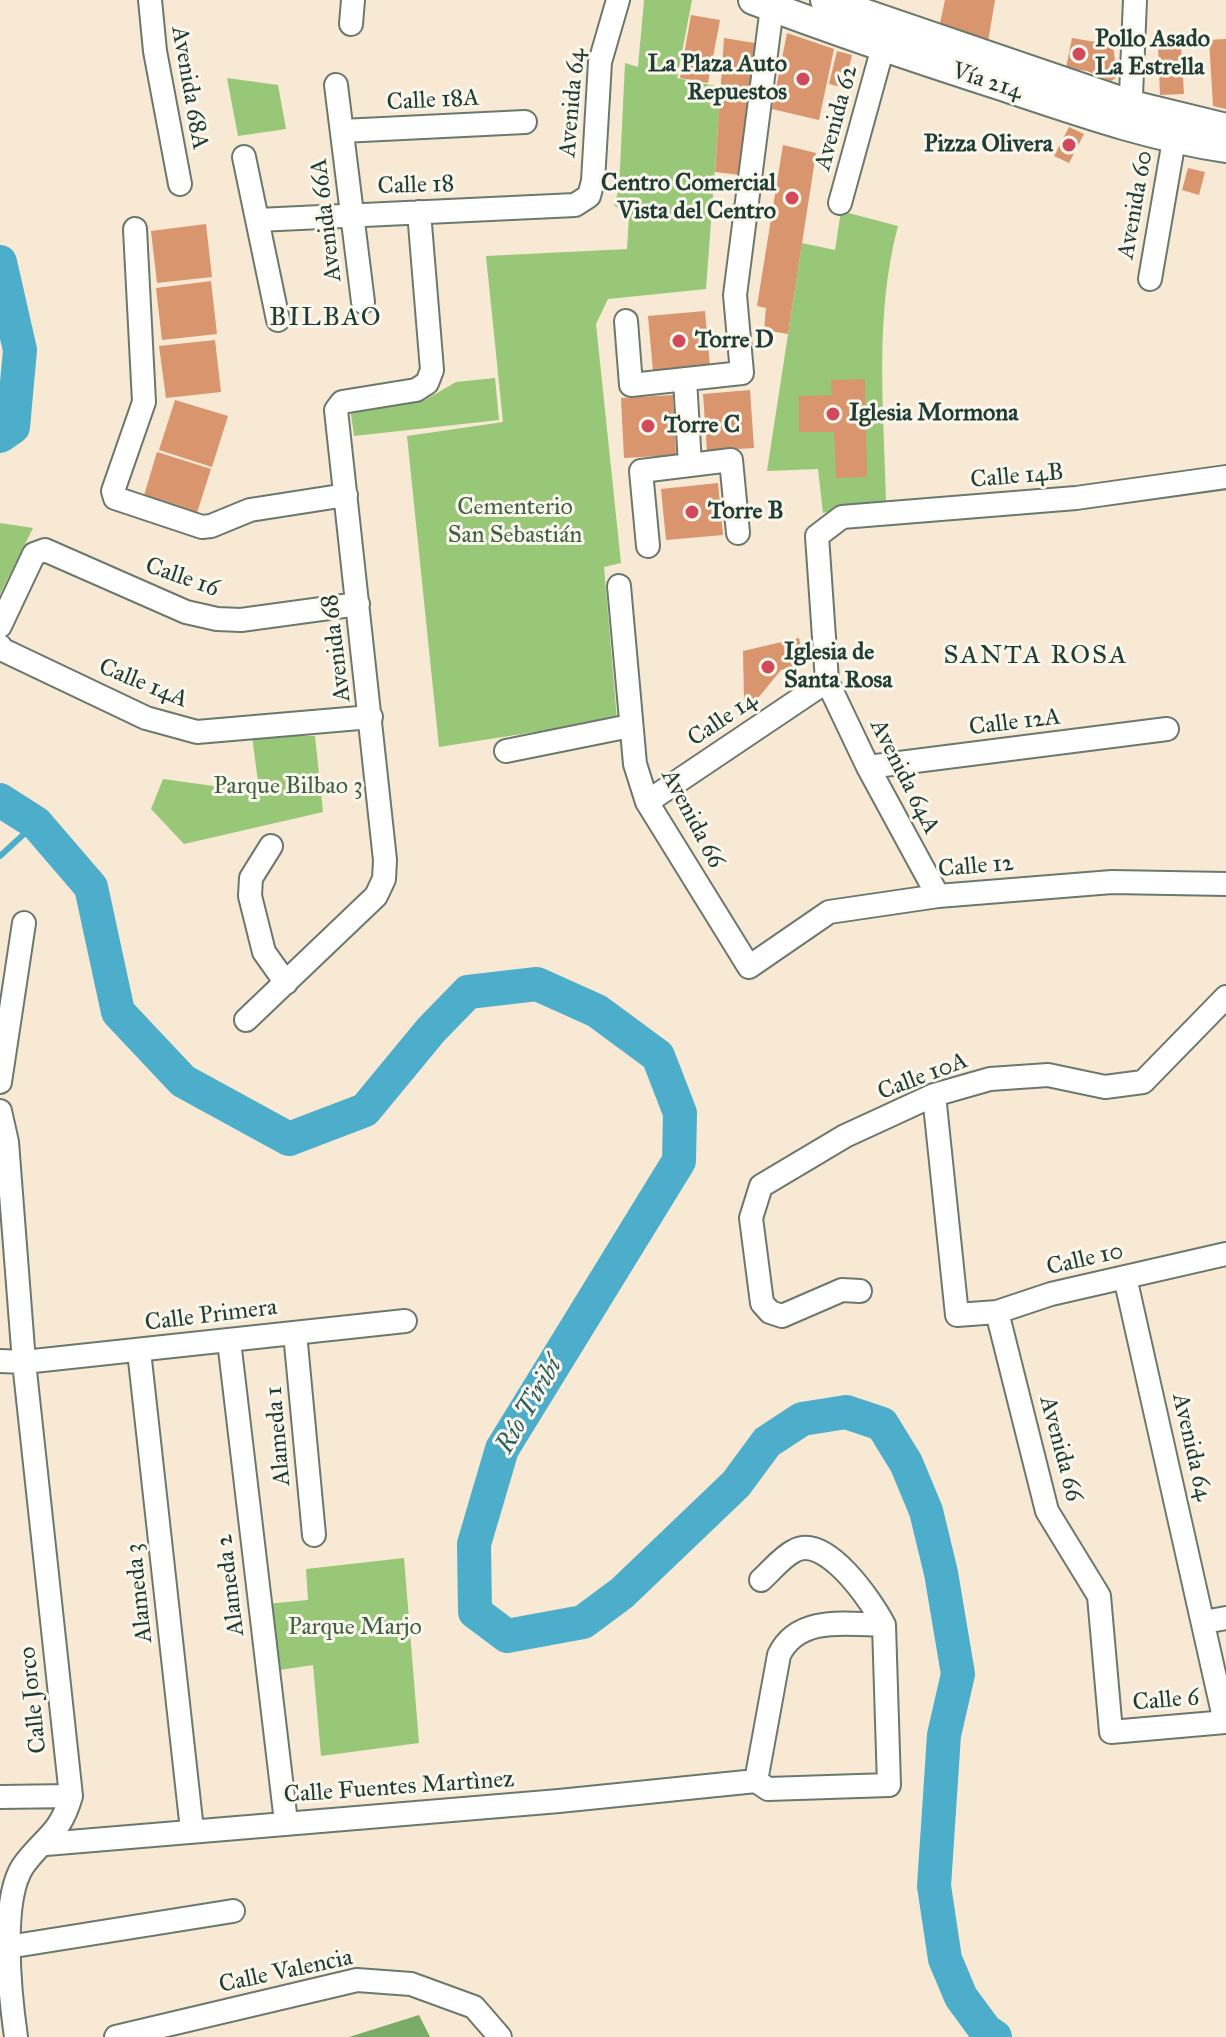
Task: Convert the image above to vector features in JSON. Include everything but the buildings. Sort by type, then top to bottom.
[{"type":"main road","name":"Vía 214","points":[[825,0],[1130,117],[1174,140],[1226,148]]},
{"type":"main road","name":"Vía 214","points":[[763,4],[883,47],[1130,117],[1226,128]]},
{"type":"street","name":"Avenida 68A","points":[[150,0],[155,51],[180,184]]},
{"type":"street","points":[[351,24],[353,0]]},
{"type":"street","name":"Avenida 64","points":[[575,205],[589,196],[593,181],[600,62],[618,0]]},
{"type":"street","points":[[1130,117],[1135,0]]},
{"type":"street","points":[[626,321],[631,385],[742,373],[735,295],[763,4]]},
{"type":"street","name":"Avenida 62","points":[[840,203],[883,47]]},
{"type":"street","name":"Avenida 66A","points":[[336,85],[363,302]]},
{"type":"street","name":"Calle 18A","points":[[342,131],[525,122]]},
{"type":"street","name":"Avenida 60","points":[[1150,279],[1174,140]]},
{"type":"street","points":[[244,157],[278,320]]},
{"type":"street","name":"Calle 18","points":[[258,220],[575,205]]},
{"type":"street","name":"Avenida 68","points":[[286,983],[376,896],[384,879],[385,860],[371,717],[336,410],[342,402],[416,390],[427,383],[432,370],[419,212]]},
{"type":"street","points":[[135,229],[144,402],[113,491],[115,498],[202,527],[250,510],[346,495]]},
{"type":"street","points":[[685,379],[690,465]]},
{"type":"street","points":[[648,546],[641,471],[731,460],[738,533]]},
{"type":"street","name":"Calle 14B","points":[[817,536],[842,517],[1076,498],[1226,477]]},
{"type":"street","name":"Avenida 64A","points":[[817,536],[827,681],[868,767],[938,896]]},
{"type":"street","name":"Calle 16","points":[[0,626],[34,554],[45,550],[186,612],[217,619],[241,620],[358,604]]},
{"type":"street","name":"Avenida 66","points":[[619,586],[630,726],[635,764],[647,802],[749,967]]},
{"type":"street","name":"Calle 14A","points":[[0,646],[146,718],[177,729],[222,732],[371,717]]},
{"type":"street","name":"Calle 14","points":[[647,802],[827,681]]},
{"type":"street","points":[[506,751],[630,726]]},
{"type":"street","name":"Calle 12A","points":[[868,767],[1167,729]]},
{"type":"street","points":[[246,1020],[286,983],[264,952],[249,887],[271,846]]},
{"type":"street","name":"Calle 12","points":[[749,967],[829,912],[938,896],[1112,882],[1226,884]]},
{"type":"street","points":[[0,1082],[24,923]]},
{"type":"street","name":"Calle 10A","points":[[860,1291],[842,1290],[782,1316],[770,1312],[762,1303],[751,1218],[761,1186],[845,1136],[934,1095],[990,1079],[1048,1075],[1105,1087],[1143,1082],[1226,997]]},
{"type":"street","name":"Calle 10","points":[[934,1095],[957,1315],[997,1312],[1051,1294],[1226,1254]]},
{"type":"street","name":"Calle Jorco","points":[[0,1111],[7,1142],[24,1362],[71,1796]]},
{"type":"street","name":"Avenida 64","points":[[1125,1277],[1215,1620],[1226,1722]]},
{"type":"street","name":"Avenida 66","points":[[997,1312],[1047,1511],[1099,1596],[1111,1732]]},
{"type":"street","name":"Calle Primera","points":[[24,1362],[405,1321]]},
{"type":"street","name":"Alameda 1","points":[[295,1333],[314,1535]]},
{"type":"street","name":"Alameda 2","points":[[229,1341],[286,1822]]},
{"type":"street","name":"Alameda 3","points":[[139,1351],[192,1830]]},
{"type":"street","points":[[0,1361],[24,1362]]},
{"type":"street","points":[[756,1781],[779,1655],[786,1642],[820,1623],[884,1625],[874,1605],[837,1561],[809,1549],[796,1550],[761,1580]]},
{"type":"street","name":"Calle Fuentes Martìnez","points":[[46,1844],[559,1801],[756,1781],[768,1789],[889,1785],[884,1625]]},
{"type":"street","name":"Calle 6","points":[[1111,1732],[1226,1722]]},
{"type":"street","points":[[0,1797],[71,1796],[65,1818],[46,1844],[23,1866],[12,1885],[5,1961],[16,2037]]},
{"type":"street","points":[[5,1961],[233,1911]]},
{"type":"street","name":"Calle Valencia","points":[[116,2037],[357,1980],[411,1984],[474,2007],[500,2037]]},
{"type":"green space","name":"Cementerio San Sebastián","points":[[644,0],[692,0],[677,78],[721,87],[706,289],[608,299],[596,324],[621,563],[604,567],[617,719],[439,747],[407,436],[503,422],[486,256],[627,249],[629,216],[614,205],[619,189],[625,63],[638,67]]},
{"type":"green space","points":[[227,78],[278,85],[286,129],[238,136]]},
{"type":"green space","points":[[841,211],[898,226],[883,328],[886,502],[823,513],[818,469],[767,471],[802,243],[835,250]]},
{"type":"green space","points":[[495,378],[499,420],[354,436],[350,407],[425,400],[456,382]]},
{"type":"green space","points":[[0,523],[33,528],[0,594]]},
{"type":"green space","name":"Parque Bilbao 3","points":[[252,736],[315,736],[323,812],[184,844],[151,809],[163,779],[228,788],[258,782]]},
{"type":"green space","name":"Parque Marjo","points":[[404,1558],[419,1743],[321,1756],[313,1665],[273,1671],[267,1604],[308,1600],[306,1569]]},
{"type":"green space","points":[[419,2015],[430,2037],[349,2037]]},
{"type":"waterway","name":"Río Tiribí","points":[[0,262],[20,350],[13,427],[0,436]]},
{"type":"waterway","name":"Río Tiribí","points":[[0,800],[36,823],[91,887],[118,1012],[183,1081],[289,1139],[365,1110],[431,1030],[468,992],[537,984],[597,1011],[658,1056],[680,1113],[679,1161],[502,1449],[474,1544],[475,1612],[507,1636],[583,1622],[622,1593],[736,1484],[767,1442],[802,1419],[846,1412],[882,1424],[906,1463],[926,1511],[941,1573],[958,1674],[944,1735],[934,1886],[945,1959],[961,1997],[986,2031],[995,2037]]},
{"type":"waterway","points":[[0,856],[36,823]]},
{"type":"place","name":"Pollo Asado La Estrella","points":[[1079,54]]},
{"type":"place","name":"La Plaza Auto Repuestos","points":[[803,79]]},
{"type":"place","name":"Pizza Olivera","points":[[1069,145]]},
{"type":"place","name":"Centro Comercial Vista del Centro","points":[[792,198]]},
{"type":"place","name":"Torre D","points":[[679,341]]},
{"type":"place","name":"Iglesia Mormona","points":[[833,414]]},
{"type":"place","name":"Torre C","points":[[648,426]]},
{"type":"place","name":"Torre B","points":[[692,512]]},
{"type":"place","name":"Iglesia de Santa Rosa","points":[[768,667]]},
{"type":"district","name":"BILBAO","points":[[326,319]]},
{"type":"district","name":"SANTA ROSA","points":[[1036,657]]}]
